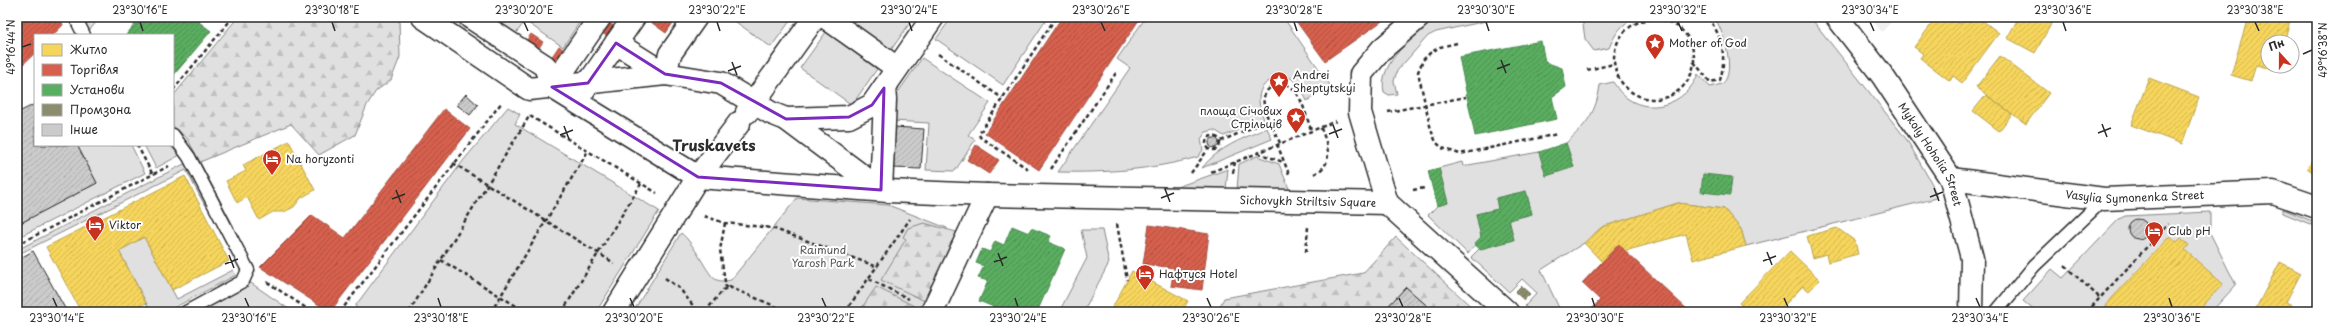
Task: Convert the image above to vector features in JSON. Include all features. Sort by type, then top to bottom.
[{"type":"street","points":[[423,17],[530,89],[665,74],[721,83],[746,113],[786,119],[849,117],[872,105],[933,17]]},
{"type":"street","points":[[470,17],[544,66],[552,87],[698,177]]},
{"type":"street","points":[[552,87],[600,17]]},
{"type":"street","points":[[575,102],[634,17]]},
{"type":"street","points":[[665,74],[670,54],[696,17]]},
{"type":"street","points":[[614,312],[698,177],[815,17]]},
{"type":"street","points":[[825,17],[897,68]]},
{"type":"street","name":"Sichovykh Striltsiv Square","points":[[698,177],[881,190],[987,194],[1387,203],[1360,112],[1362,74],[1382,49],[1419,17]]},
{"type":"street","name":"Mykoly Hoholia Street","points":[[1837,17],[1882,75],[1951,179],[1972,258],[1970,312]]},
{"type":"street","points":[[616,43],[665,74]]},
{"type":"street","points":[[881,190],[885,100],[884,88]]},
{"type":"street","points":[[786,119],[881,190]]},
{"type":"street","name":"Vasylia Symonenka Street","points":[[1951,179],[2104,199],[2273,192],[2317,207]]},
{"type":"street","points":[[933,311],[987,194]]},
{"type":"street","points":[[1387,203],[1507,312]]},
{"type":"lane","points":[[75,17],[84,34]]},
{"type":"lane","points":[[174,136],[189,156],[248,270],[243,281],[186,312]]},
{"type":"lane","points":[[1996,312],[2034,266],[2104,199]]},
{"type":"path","points":[[174,89],[233,17]]},
{"type":"path","points":[[1031,171],[979,136],[1002,98],[1056,17]]},
{"type":"path","points":[[1694,62],[1710,82],[1720,80],[1723,55],[1717,29],[1707,17]]},
{"type":"path","points":[[1655,18],[1674,24],[1684,32],[1691,42],[1694,62],[1687,81],[1678,91],[1666,97],[1652,99],[1638,96],[1627,88],[1618,77],[1614,64],[1614,52],[1619,39],[1627,29],[1637,22],[1655,18]]},
{"type":"path","points":[[1457,43],[1440,46],[1430,52],[1423,60],[1418,72],[1425,105],[1436,142],[1448,151],[1460,154],[1558,134]]},
{"type":"path","points":[[936,53],[1002,98]]},
{"type":"path","points":[[1587,70],[1614,64]]},
{"type":"path","points":[[1048,173],[1116,73]]},
{"type":"path","points":[[340,312],[453,163],[519,81]]},
{"type":"path","points":[[1280,143],[1264,105],[1265,93],[1269,87],[1280,83],[1287,84],[1296,92],[1311,130]]},
{"type":"path","points":[[409,312],[530,116],[552,87]]},
{"type":"path","points":[[1386,112],[1466,97]]},
{"type":"path","points":[[530,116],[680,207],[725,223],[772,228],[878,267]]},
{"type":"path","points":[[1209,148],[1218,149],[1221,141],[1270,120]]},
{"type":"path","points":[[1217,170],[1257,152],[1333,122]]},
{"type":"path","points":[[1311,176],[1317,173],[1324,166],[1329,154],[1320,126]]},
{"type":"path","points":[[1209,148],[1206,142],[1208,137],[1216,135],[1221,141]]},
{"type":"path","points":[[138,146],[153,175]]},
{"type":"path","points":[[1194,169],[1209,148]]},
{"type":"path","points":[[491,312],[588,151]]},
{"type":"path","points":[[1257,152],[1284,162]]},
{"type":"path","points":[[17,245],[189,156]]},
{"type":"path","points":[[453,163],[637,277]]},
{"type":"path","points":[[562,312],[642,184]]},
{"type":"path","points":[[845,312],[913,215]]},
{"type":"path","points":[[2087,312],[2171,220]]},
{"type":"path","points":[[725,223],[720,250],[726,288]]},
{"type":"path","points":[[1306,252],[1308,226]]},
{"type":"path","points":[[1120,244],[1127,280]]},
{"type":"path","points":[[2049,251],[2100,298]]},
{"type":"path","points":[[441,260],[526,312]]},
{"type":"path","points":[[248,270],[312,312]]},
{"type":"path","points":[[663,276],[680,288],[698,312]]},
{"type":"path","points":[[869,279],[933,311]]},
{"type":"path","points":[[705,312],[726,288],[732,287],[789,312]]},
{"type":"highlighted area","points":[[616,43],[665,74],[721,83],[786,119],[849,117],[872,105],[884,88],[881,190],[698,177],[552,87],[588,83]]},
{"type":"shaded area","points":[[1870,17],[1896,17],[1882,32]]},
{"type":"green space","points":[[82,17],[96,17],[97,21],[89,31]]},
{"type":"green space","points":[[238,17],[399,17],[400,57],[391,80],[376,91],[367,105],[355,135],[319,155],[291,124],[200,162],[187,138],[174,127],[174,95]]},
{"type":"green space","points":[[439,17],[453,17],[466,26],[462,33]]},
{"type":"green space","points":[[478,17],[583,17],[563,47],[525,21],[512,39]]},
{"type":"green space","points":[[729,17],[793,17],[771,47]]},
{"type":"green space","points":[[845,17],[914,17],[891,50]]},
{"type":"green space","points":[[952,17],[1048,17],[1003,85],[936,39]]},
{"type":"green space","points":[[1146,17],[1283,17],[1330,85],[1307,101],[1302,90],[1291,78],[1273,79],[1262,88],[1260,94],[1259,101],[1264,119],[1224,136],[1214,130],[1206,132],[1201,139],[1203,150],[1198,157],[1163,165],[1128,170],[1058,172],[1130,68],[1117,59]]},
{"type":"green space","points":[[1438,17],[1505,17],[1436,32],[1428,36],[1397,71],[1394,81],[1397,94],[1389,95],[1384,92],[1383,81],[1386,70],[1392,60],[1409,40]]},
{"type":"green space","points":[[1582,17],[1636,17],[1626,23],[1619,30],[1609,48],[1594,51],[1585,39]]},
{"type":"green space","points":[[1714,17],[1810,17],[1907,140],[1932,184],[1937,198],[1746,246],[1741,229],[1724,209],[1678,203],[1602,227],[1584,243],[1541,270],[1561,312],[1531,312],[1525,306],[1537,293],[1522,279],[1509,292],[1471,257],[1479,249],[1481,250],[1514,240],[1509,220],[1532,214],[1526,191],[1496,198],[1498,209],[1476,214],[1481,237],[1468,254],[1428,215],[1437,206],[1448,203],[1439,168],[1462,162],[1463,166],[1539,152],[1546,176],[1574,167],[1566,143],[1580,130],[1593,111],[1600,85],[1613,82],[1622,94],[1632,101],[1643,105],[1654,106],[1676,100],[1693,84],[1698,74],[1710,87],[1722,84],[1728,71],[1727,51],[1718,23]]},
{"type":"green space","points":[[826,32],[877,69],[852,105],[800,68]]},
{"type":"green space","points":[[922,58],[990,103],[968,135],[975,140],[955,171],[926,170],[929,123],[893,121],[894,98]]},
{"type":"green space","points":[[508,107],[520,114],[515,124],[659,211],[596,312],[355,312],[356,305],[463,161]]},
{"type":"green space","points":[[1267,128],[1272,139],[1202,168],[1216,154],[1232,144]]},
{"type":"green space","points":[[78,146],[132,146],[145,173],[17,238],[17,225],[97,183]]},
{"type":"green space","points":[[145,146],[170,146],[180,155],[156,168]]},
{"type":"green space","points":[[193,149],[234,227],[231,229],[190,150]]},
{"type":"green space","points":[[1257,156],[1279,164],[1290,191],[1237,190],[1239,164]]},
{"type":"green space","points":[[184,164],[191,167],[208,202],[204,204],[186,170],[17,255],[17,250]]},
{"type":"green space","points":[[1228,169],[1226,190],[1174,188]]},
{"type":"green space","name":"Raimund Yarosh Park","points":[[797,198],[888,205],[947,228],[927,302],[921,312],[633,312],[681,233],[691,244],[708,271],[715,279],[719,281],[731,280]]},
{"type":"green space","points":[[2283,209],[2317,223],[2317,227],[2283,213]]},
{"type":"green space","name":"Club pH","points":[[2210,212],[2210,233],[2236,285],[2211,312],[2036,312],[2023,301],[2052,269],[2063,278],[2119,219],[2125,216]]},
{"type":"green space","points":[[924,223],[960,233],[927,302],[881,280],[906,239],[903,237],[908,228]]},
{"type":"green space","points":[[1081,230],[1102,230],[1109,263],[1083,312],[1059,312],[1087,258]]},
{"type":"green space","points":[[144,237],[177,299],[233,270],[236,275],[166,312],[151,312],[119,251]]},
{"type":"green space","points":[[1396,237],[1477,312],[1434,312],[1406,287],[1383,312],[1217,312],[1224,298],[1363,273]]},
{"type":"green space","points":[[251,283],[293,312],[198,312]]},
{"type":"green space","points":[[876,287],[922,310],[921,312],[859,312]]},
{"type":"building: Житло","points":[[1937,17],[1951,17],[1960,24],[1966,17],[1978,17],[1999,33],[1962,83],[1953,76],[1950,81],[1920,58],[1923,54],[1914,47]]},
{"type":"building: Житло","points":[[2019,17],[2055,17],[2035,53],[2007,38]]},
{"type":"building: Житло","points":[[2248,17],[2291,17],[2286,34],[2260,34],[2260,66],[2256,65],[2251,81],[2231,75]]},
{"type":"building: Житло","points":[[2000,56],[2049,93],[2026,124],[1976,87]]},
{"type":"building: Житло","points":[[2149,78],[2199,97],[2182,144],[2131,125]]},
{"type":"building: Житло","points":[[1986,95],[2012,114],[1999,131],[1973,111]]},
{"type":"building: Житло","name":"Na horyzonti","points":[[289,141],[315,190],[301,198],[294,207],[284,212],[273,212],[259,220],[247,197],[237,203],[226,181],[246,171],[243,165]]},
{"type":"building: Житло","points":[[2317,155],[2317,175],[2307,168]]},
{"type":"building: Житло","name":"Viktor","points":[[185,176],[229,261],[172,290],[144,237],[119,251],[146,303],[129,312],[81,312],[46,247]]},
{"type":"building: Житло","points":[[1678,203],[1724,209],[1741,229],[1746,246],[1693,260],[1686,234],[1625,251],[1619,244],[1602,262],[1584,243],[1602,227]]},
{"type":"building: Житло","points":[[1837,228],[1855,241],[1858,254],[1828,262],[1826,254],[1813,258],[1807,236]]},
{"type":"building: Житло","points":[[2170,236],[2177,242],[2181,238],[2189,245],[2185,250],[2223,284],[2197,312],[2099,312]]},
{"type":"building: Житло","points":[[1790,251],[1820,280],[1809,291],[1803,286],[1778,312],[1748,312],[1739,303]]},
{"type":"building: Житло","points":[[2280,262],[2301,273],[2286,302],[2292,305],[2288,312],[2254,312]]},
{"type":"building: Житло","name":"Нафтуся Hotel","points":[[1132,271],[1188,301],[1182,312],[1110,312]]},
{"type":"building: Торгівля","points":[[17,17],[60,17],[63,25],[54,34],[34,34],[34,54],[17,70]]},
{"type":"building: Торгівля","points":[[650,17],[677,17],[666,33],[648,20]]},
{"type":"building: Торгівля","points":[[1062,17],[1141,17],[1039,170],[985,133]]},
{"type":"building: Торгівля","points":[[1293,17],[1388,17],[1325,61]]},
{"type":"building: Торгівля","points":[[606,21],[620,30],[613,40],[599,31]]},
{"type":"building: Торгівля","points":[[531,34],[543,42],[536,52],[524,44]]},
{"type":"building: Торгівля","points":[[559,46],[569,54],[562,65],[551,58]]},
{"type":"building: Торгівля","points":[[444,109],[470,129],[330,312],[260,267],[312,215],[345,238]]},
{"type":"building: Торгівля","points":[[976,145],[999,160],[989,174],[967,160]]},
{"type":"building: Торгівля","points":[[1149,225],[1209,234],[1202,290],[1171,286],[1174,268],[1143,264]]},
{"type":"building: Торгівля","points":[[1619,244],[1690,312],[1589,312],[1600,300],[1582,283]]},
{"type":"building: Установи","points":[[141,17],[203,17],[199,22],[211,31],[174,75],[174,34],[127,34]]},
{"type":"building: Установи","points":[[1541,41],[1545,62],[1562,68],[1566,87],[1552,97],[1557,119],[1475,136],[1459,57]]},
{"type":"building: Установи","points":[[1566,143],[1574,167],[1546,176],[1539,152]]},
{"type":"building: Установи","points":[[1439,168],[1448,203],[1437,206],[1428,171]]},
{"type":"building: Установи","points":[[1703,174],[1732,177],[1730,195],[1701,192]]},
{"type":"building: Установи","points":[[1526,191],[1532,214],[1509,220],[1514,240],[1481,250],[1474,244],[1481,237],[1476,214],[1498,209],[1496,198]]},
{"type":"building: Установи","points":[[1012,226],[1029,233],[1031,228],[1051,236],[1048,242],[1065,249],[1037,312],[994,312],[996,308],[979,301],[988,281],[978,278],[984,266],[976,263],[982,249],[990,252],[995,241],[1004,245]]},
{"type":"building: Промзона","points":[[1521,286],[1530,294],[1524,300],[1515,292]]},
{"type":"building: Інше","points":[[466,94],[478,105],[470,115],[457,105]]},
{"type":"building: Інше","points":[[34,104],[34,146],[78,146],[97,183],[17,225],[17,113]]},
{"type":"building: Інше","points":[[895,127],[924,129],[921,169],[892,168]]},
{"type":"building: Інше","points":[[1212,138],[1216,138],[1218,139],[1218,147],[1212,148],[1209,145],[1209,141]]},
{"type":"building: Інше","points":[[2138,219],[2145,222],[2148,229],[2145,236],[2138,239],[2131,236],[2128,229],[2131,222]]},
{"type":"building: Інше","points":[[33,251],[67,312],[17,312],[17,260]]},
{"type":"building: Інше","points":[[1406,287],[1434,312],[1383,312]]},
{"type":"place","name":"Mother of God","points":[[1655,60]]},
{"type":"place","name":"Andrei Sheptytskyi","points":[[1279,98]]},
{"type":"place","name":"площа Січових Стрільців","points":[[1296,134]]},
{"type":"place","name":"Na horyzonti","points":[[272,176]]},
{"type":"place","name":"Viktor","points":[[95,242]]},
{"type":"place","name":"Club pH","points":[[2154,248]]},
{"type":"place","name":"Нафтуся Hotel","points":[[1145,291]]},
{"type":"district","name":"Truskavets","points":[[714,146]]}]
